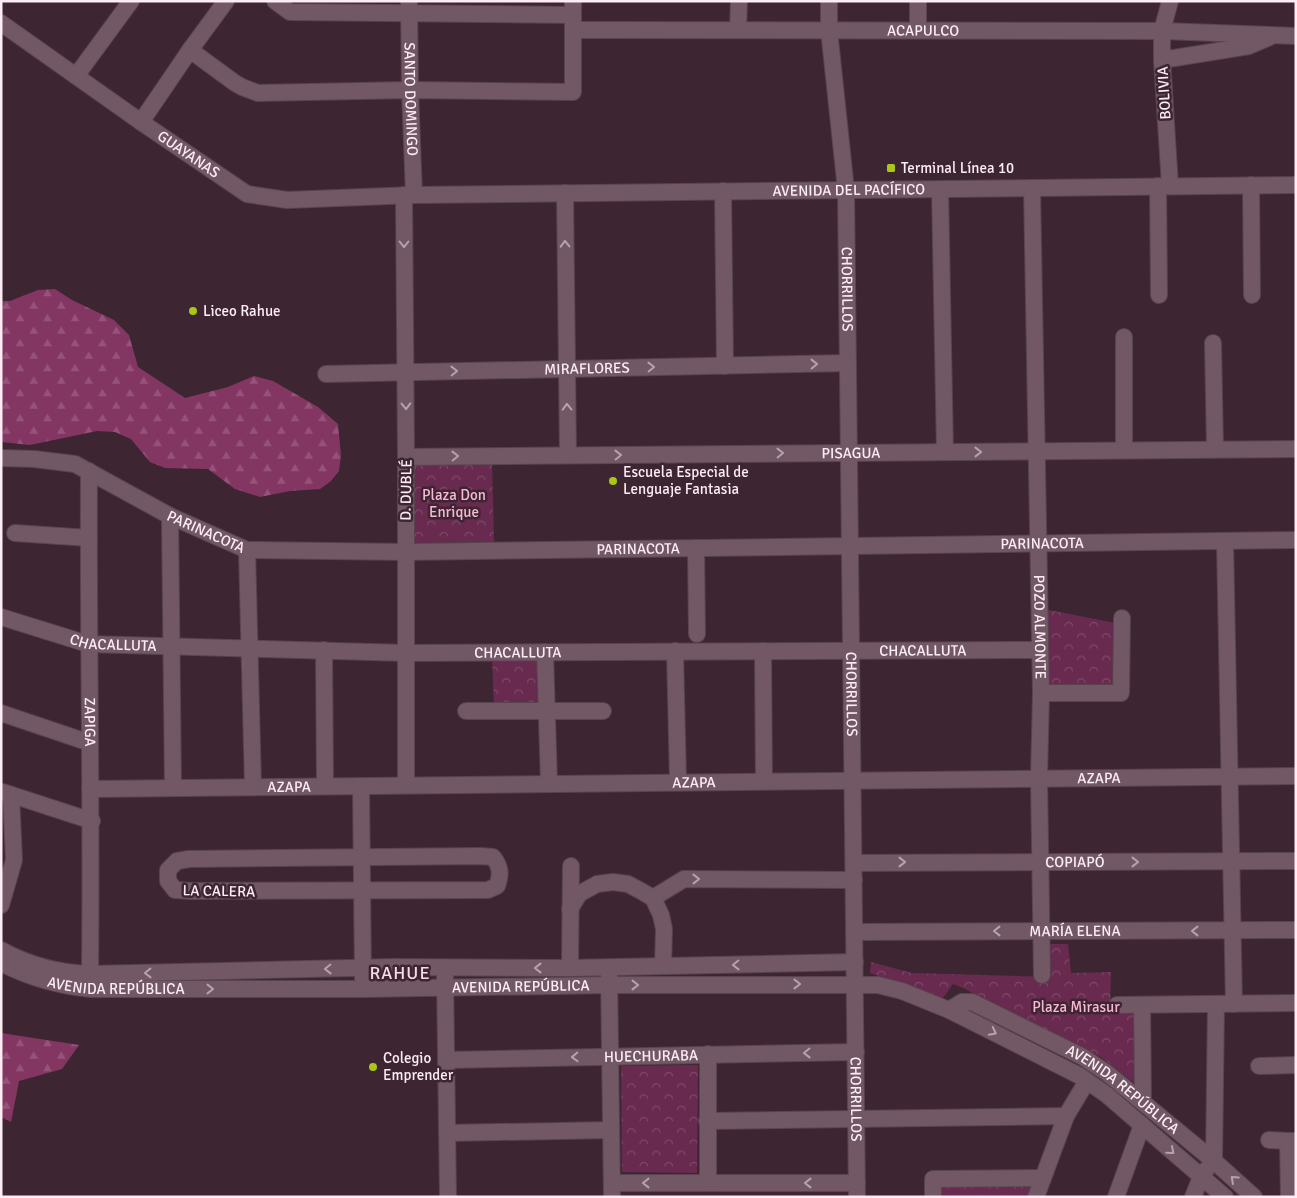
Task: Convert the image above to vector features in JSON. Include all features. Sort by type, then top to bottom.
[{"type":"street","points":[[76,76],[131,1]]},
{"type":"street","points":[[141,122],[226,1]]},
{"type":"street","name":"ACAPULCO","points":[[275,1],[290,12],[410,7],[490,8],[738,30],[1162,31],[1296,36]]},
{"type":"street","points":[[738,30],[739,1]]},
{"type":"street","name":"CHORRILLOS","points":[[829,1],[829,30],[846,190],[857,1190]]},
{"type":"street","points":[[918,1],[918,30]]},
{"type":"street","name":"BOLIVIA","points":[[1159,295],[1164,186],[1162,31],[1170,1]]},
{"type":"street","name":"SANTO DOMINGO","points":[[409,195],[410,7]]},
{"type":"street","points":[[190,50],[242,87],[258,92],[410,90],[574,92],[573,15]]},
{"type":"street","name":"GUAYANAS","points":[[1,23],[141,122],[248,194],[287,200],[409,195]]},
{"type":"street","name":"ACAPULCO","points":[[1162,60],[1249,46],[1274,35]]},
{"type":"street","points":[[1251,185],[1252,295]]},
{"type":"street","name":"AVENIDA DEL PACÍFICO","points":[[409,195],[1296,185]]},
{"type":"street","name":"POZO ALMONTE","points":[[1032,188],[1040,650],[1039,778],[1042,975]]},
{"type":"street","points":[[940,189],[945,452]]},
{"type":"street","points":[[723,191],[725,366]]},
{"type":"street","points":[[565,193],[568,455]]},
{"type":"street","name":"D. DUBLÉ","points":[[406,785],[405,372],[409,195]]},
{"type":"street","points":[[1124,337],[1124,450]]},
{"type":"street","points":[[1213,343],[1215,449]]},
{"type":"street","name":"MIRAFLORES","points":[[326,374],[848,363]]},
{"type":"street","name":"PISAGUA","points":[[406,457],[1296,449]]},
{"type":"street","name":"PARINACOTA","points":[[1,458],[34,459],[75,464],[170,516],[247,550],[405,552],[1296,540]]},
{"type":"street","name":"ZAPIGA","points":[[89,471],[88,644],[92,821],[90,974]]},
{"type":"street","points":[[170,516],[173,788]]},
{"type":"street","points":[[15,533],[88,538]]},
{"type":"street","points":[[1224,541],[1234,1004]]},
{"type":"street","points":[[696,548],[697,634]]},
{"type":"street","points":[[247,550],[253,786]]},
{"type":"street","name":"CHACALLUTA","points":[[1,617],[88,644],[406,652],[1040,650]]},
{"type":"street","points":[[1040,693],[1121,693],[1122,618]]},
{"type":"street","points":[[324,650],[325,786]]},
{"type":"street","points":[[763,651],[764,781]]},
{"type":"street","points":[[545,652],[549,784]]},
{"type":"street","points":[[675,652],[678,782]]},
{"type":"street","points":[[466,711],[603,711]]},
{"type":"street","points":[[1,713],[90,743]]},
{"type":"street","name":"AZAPA","points":[[90,789],[1296,776]]},
{"type":"street","points":[[361,786],[363,989]]},
{"type":"street","points":[[1,905],[8,857],[6,793],[92,821]]},
{"type":"street","name":"LA CALERA","points":[[480,856],[493,857],[498,863],[501,875],[497,886],[488,890],[362,891],[183,891],[175,890],[168,881],[168,870],[177,861],[189,859],[480,856]]},
{"type":"street","name":"COPIAPÓ","points":[[854,863],[1296,861]]},
{"type":"street","points":[[570,866],[570,968]]},
{"type":"street","points":[[652,898],[684,880],[854,880]]},
{"type":"street","points":[[570,909],[579,894],[597,884],[613,882],[628,884],[652,898],[661,915],[664,929],[663,966]]},
{"type":"street","name":"MARÍA ELENA","points":[[854,932],[1296,930]]},
{"type":"street","name":"AVENIDA REPÚBLICA","points":[[1,950],[24,962],[50,970],[90,974],[363,968],[570,968],[855,962]]},
{"type":"street","name":"AVENIDA REPÚBLICA","points":[[1,963],[16,971],[47,982],[91,989],[878,985],[902,991],[949,1010],[1087,1081],[1107,1095],[1224,1197]]},
{"type":"street","points":[[445,967],[448,1197]]},
{"type":"street","points":[[609,967],[612,1190],[708,1183],[857,1190]]},
{"type":"street","name":"AVENIDA REPÚBLICA","points":[[953,992],[1096,1066],[1123,1084],[1254,1197]]},
{"type":"street","points":[[949,1010],[962,1002],[975,1004]]},
{"type":"street","points":[[1117,1005],[1296,1003]]},
{"type":"street","points":[[1193,1197],[1201,1177],[1214,1161],[1216,1004]]},
{"type":"street","points":[[1142,1005],[1142,1101]]},
{"type":"street","points":[[1018,1045],[1030,1031]]},
{"type":"street","name":"HUECHURABA","points":[[446,1060],[856,1052]]},
{"type":"street","points":[[708,1054],[708,1183]]},
{"type":"street","points":[[1258,1066],[1296,1065]]},
{"type":"street","points":[[1036,1197],[1066,1116],[1087,1081]]},
{"type":"street","points":[[707,1121],[1066,1116]]},
{"type":"street","points":[[1116,1197],[1142,1125]]},
{"type":"street","points":[[447,1133],[611,1130]]},
{"type":"street","points":[[1269,1140],[1292,1141],[1290,1197]]},
{"type":"street","points":[[933,1197],[933,1179],[1043,1178]]},
{"type":"green space","points":[[55,289],[72,300],[114,320],[129,335],[138,367],[185,398],[228,387],[254,376],[273,381],[318,407],[338,424],[341,456],[339,471],[331,481],[320,489],[290,491],[260,497],[235,489],[208,469],[165,468],[150,462],[131,439],[115,432],[97,431],[30,445],[1,442],[1,301],[10,301],[38,290]]},
{"type":"green space","name":"Plaza Don Enrique","points":[[492,464],[494,542],[414,543],[415,465]]},
{"type":"green space","points":[[1044,609],[1115,623],[1114,687],[1045,687]]},
{"type":"green space","points":[[492,658],[541,659],[542,707],[494,707]]},
{"type":"green space","name":"Plaza Mirasur","points":[[1047,944],[1068,944],[1071,973],[1111,972],[1110,1011],[1134,1014],[1137,1085],[1101,1057],[963,988],[953,984],[943,998],[870,973],[871,962],[912,973],[1049,977]]},
{"type":"green space","points":[[1,1033],[79,1045],[62,1069],[19,1081],[11,1122],[1,1117]]},
{"type":"green space","points":[[698,1065],[697,1173],[622,1172],[621,1066]]},
{"type":"green space","points":[[1032,1186],[1031,1197],[939,1197],[938,1187]]},
{"type":"place","name":"Terminal Línea 10","points":[[891,168]]},
{"type":"place","name":"Liceo Rahue","points":[[193,311]]},
{"type":"place","name":"Escuela Especial de Lenguaje Fantasia","points":[[613,481]]},
{"type":"place","name":"Colegio Emprender","points":[[373,1067]]},
{"type":"district","name":"RAHUE","points":[[400,973]]}]
